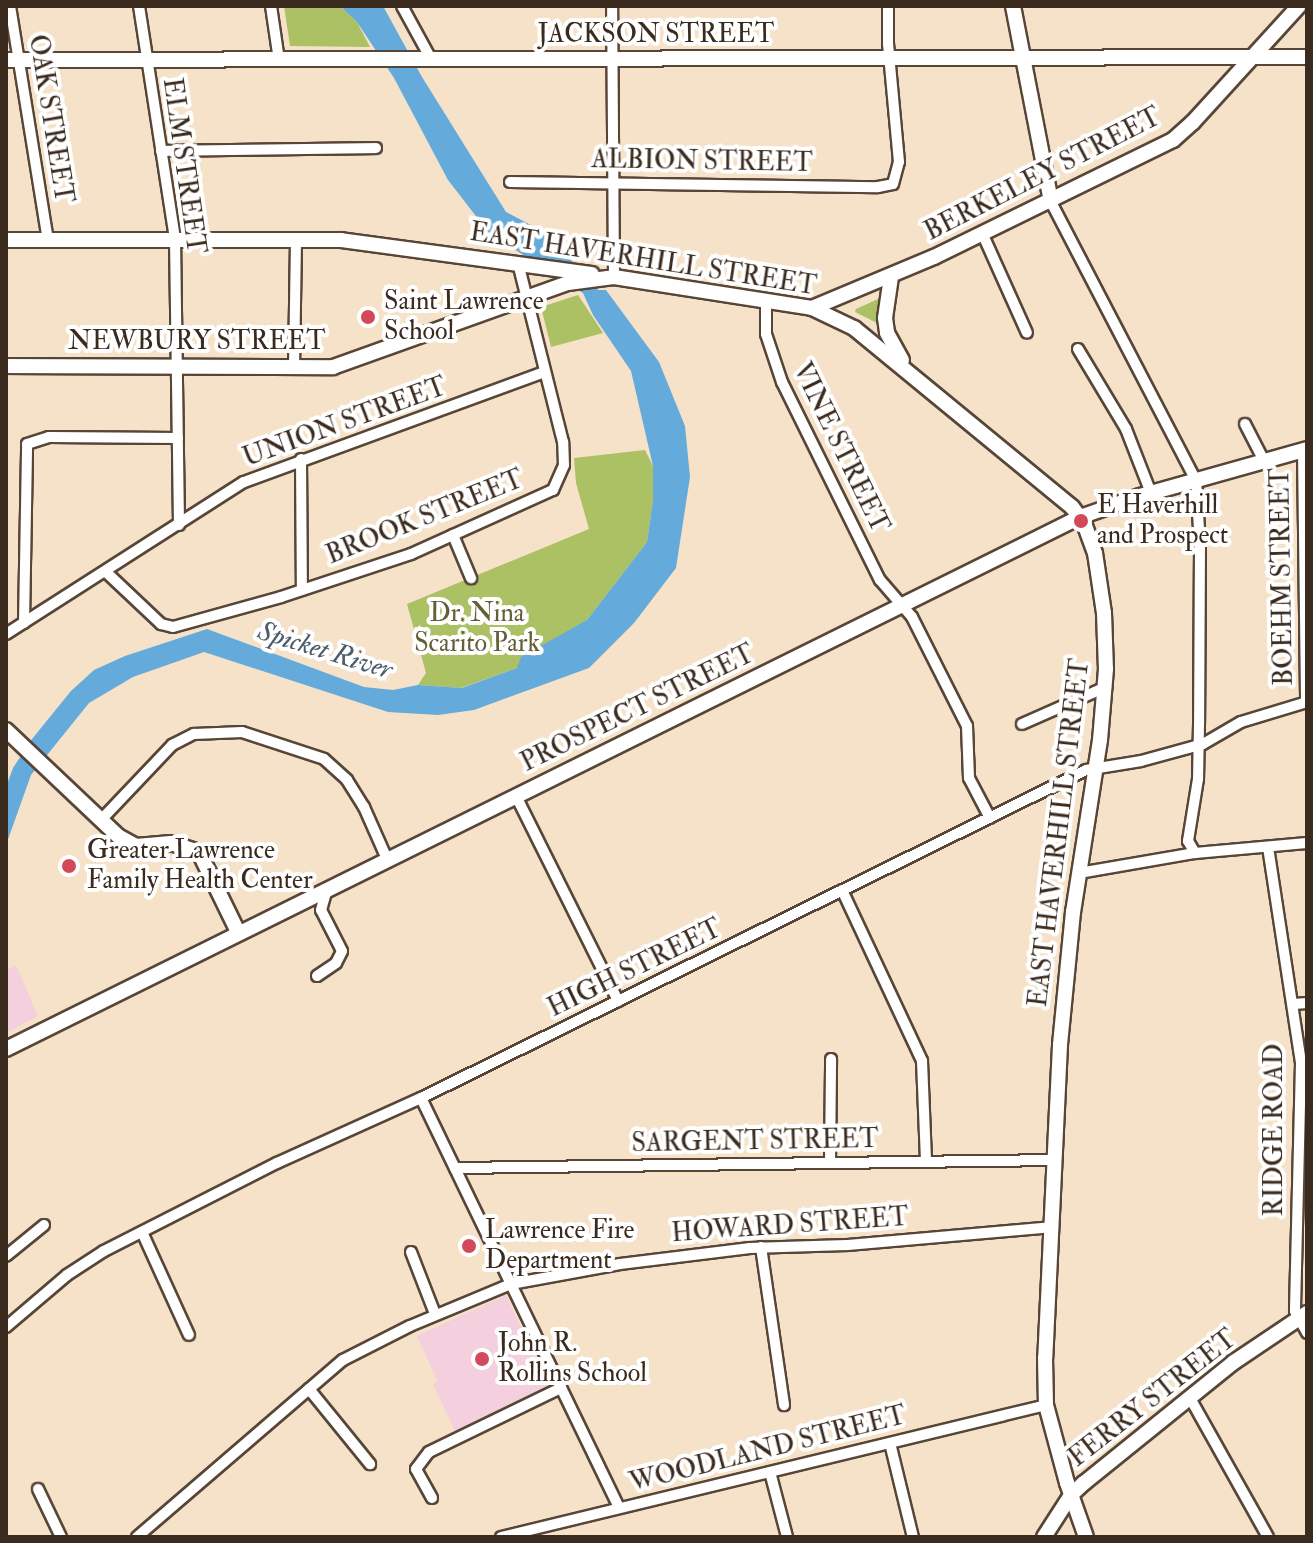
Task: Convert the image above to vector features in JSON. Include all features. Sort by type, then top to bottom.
[{"type":"street","name":"OAK STREET","points":[[10,6],[12,60],[48,240]]},
{"type":"street","name":"ELM STREET","points":[[139,6],[175,238],[179,525]]},
{"type":"street","points":[[271,6],[279,60]]},
{"type":"street","points":[[402,6],[426,59]]},
{"type":"street","points":[[608,277],[613,183],[612,6]]},
{"type":"street","points":[[888,6],[889,59]]},
{"type":"street","points":[[1013,6],[1051,202],[1196,480],[1200,546],[1199,745],[1198,779],[1188,841],[1195,853]]},
{"type":"street","name":"BERKELEY STREET","points":[[812,308],[891,277],[983,235],[1173,140],[1299,6]]},
{"type":"street","name":"JACKSON STREET","points":[[12,60],[1307,57]]},
{"type":"street","name":"ALBION STREET","points":[[510,182],[878,187],[893,184],[899,162],[889,59]]},
{"type":"street","points":[[161,151],[376,148]]},
{"type":"street","points":[[983,235],[1027,333]]},
{"type":"street","name":"EAST HAVERHILL STREET","points":[[6,240],[175,238],[357,241],[812,308],[854,328],[906,367],[1052,489],[1080,517],[1091,537],[1099,579],[1104,613],[1106,687],[1079,873],[1060,1045],[1046,1405],[1086,1537]]},
{"type":"street","points":[[294,368],[296,239]]},
{"type":"street","name":"BROOK STREET","points":[[106,572],[161,624],[173,627],[302,590],[411,554],[553,490],[561,478],[563,442],[523,264]]},
{"type":"street","name":"NEWBURY STREET","points":[[6,366],[333,367],[361,360],[568,283],[608,277]]},
{"type":"street","points":[[891,277],[886,301],[887,333],[906,367]]},
{"type":"street","name":"VINE STREET","points":[[766,301],[766,334],[782,382],[880,580],[912,617],[967,726],[968,773],[990,818]]},
{"type":"street","points":[[1078,349],[1126,429],[1151,493]]},
{"type":"street","name":"UNION STREET","points":[[6,634],[244,482],[545,372]]},
{"type":"street","points":[[1245,424],[1264,461]]},
{"type":"street","points":[[24,623],[27,444],[49,437],[178,438]]},
{"type":"street","name":"PROSPECT STREET","points":[[6,1049],[1080,517],[1151,493],[1305,450]]},
{"type":"street","name":"BOEHM STREET","points":[[1305,450],[1307,702]]},
{"type":"street","points":[[301,459],[302,590]]},
{"type":"street","points":[[453,535],[471,578]]},
{"type":"street","points":[[1022,724],[1106,687]]},
{"type":"street","name":"HIGH STREET","points":[[6,1327],[81,1265],[142,1232],[277,1163],[421,1098],[990,818],[1095,769],[1199,745],[1241,722],[1307,702]]},
{"type":"street","points":[[6,730],[100,821],[136,846],[171,843],[199,852],[238,932]]},
{"type":"street","points":[[100,821],[172,745],[194,734],[242,732],[324,759],[347,780],[364,807],[387,859]]},
{"type":"street","points":[[516,796],[618,1001]]},
{"type":"street","points":[[1079,873],[1195,853],[1307,843]]},
{"type":"street","name":"RIDGE ROAD","points":[[1268,847],[1301,1063],[1295,1311],[1303,1316]]},
{"type":"street","points":[[317,976],[336,963],[342,951],[321,910],[327,889]]},
{"type":"street","points":[[842,890],[922,1061],[926,1161]]},
{"type":"street","points":[[1294,1004],[1307,1003]]},
{"type":"street","points":[[830,1163],[831,1059]]},
{"type":"street","points":[[421,1098],[619,1508]]},
{"type":"street","name":"SARGENT STREET","points":[[455,1168],[1055,1160]]},
{"type":"street","points":[[6,1256],[44,1225]]},
{"type":"street","name":"HOWARD STREET","points":[[137,1537],[349,1356],[435,1314],[511,1284],[620,1264],[761,1247],[847,1245],[1051,1227]]},
{"type":"street","points":[[142,1232],[189,1335]]},
{"type":"street","points":[[761,1247],[784,1405]]},
{"type":"street","points":[[411,1252],[435,1314]]},
{"type":"street","points":[[1303,1316],[1307,1333]]},
{"type":"street","name":"FERRY STREET","points":[[1044,1537],[1071,1495],[1234,1362],[1303,1316]]},
{"type":"street","points":[[432,1498],[416,1469],[419,1461],[463,1434],[561,1388]]},
{"type":"street","points":[[309,1389],[370,1464]]},
{"type":"street","points":[[1190,1398],[1268,1537]]},
{"type":"street","name":"WOODLAND STREET","points":[[501,1537],[1046,1405]]},
{"type":"street","points":[[890,1443],[913,1537]]},
{"type":"street","points":[[770,1472],[787,1537]]},
{"type":"street","points":[[38,1489],[61,1537]]},
{"type":"shaded area","points":[[16,965],[38,1016],[6,1033],[6,970]]},
{"type":"shaded area","name":"John R. Rollins School","points":[[506,1295],[549,1388],[455,1431],[433,1384],[438,1382],[417,1336]]},
{"type":"green space","points":[[284,6],[340,6],[357,22],[370,47],[290,46]]},
{"type":"green space","points":[[578,295],[603,333],[551,347],[541,307]]},
{"type":"green space","points":[[878,299],[879,324],[855,312],[856,309]]},
{"type":"green space","name":"Dr. Nina Scarito Park","points":[[645,450],[653,466],[653,500],[647,542],[587,620],[517,668],[461,688],[418,685],[426,673],[407,604],[589,529],[576,483],[574,458]]},
{"type":"water","points":[[340,6],[383,6],[422,77],[506,212],[548,234],[598,290],[606,290],[659,362],[685,426],[690,477],[676,568],[634,623],[589,668],[474,710],[438,715],[388,712],[204,652],[133,677],[89,703],[31,775],[6,845],[6,787],[13,768],[71,691],[94,670],[125,656],[207,629],[364,687],[393,690],[418,685],[462,688],[517,668],[521,657],[587,620],[647,542],[653,500],[653,466],[631,371],[593,315],[583,293],[489,233],[448,180],[394,78],[357,22]]},
{"type":"place","name":"Saint Lawrence School","points":[[368,317]]},
{"type":"place","name":"E Haverhill and Prospect","points":[[1081,521]]},
{"type":"place","name":"Greater Lawrence Family Health Center","points":[[69,866]]},
{"type":"place","name":"Lawrence Fire Department","points":[[469,1246]]},
{"type":"place","name":"John R. Rollins School","points":[[482,1359]]},
{"type":"water label","name":"Spicket River","points":[[325,651]]}]
